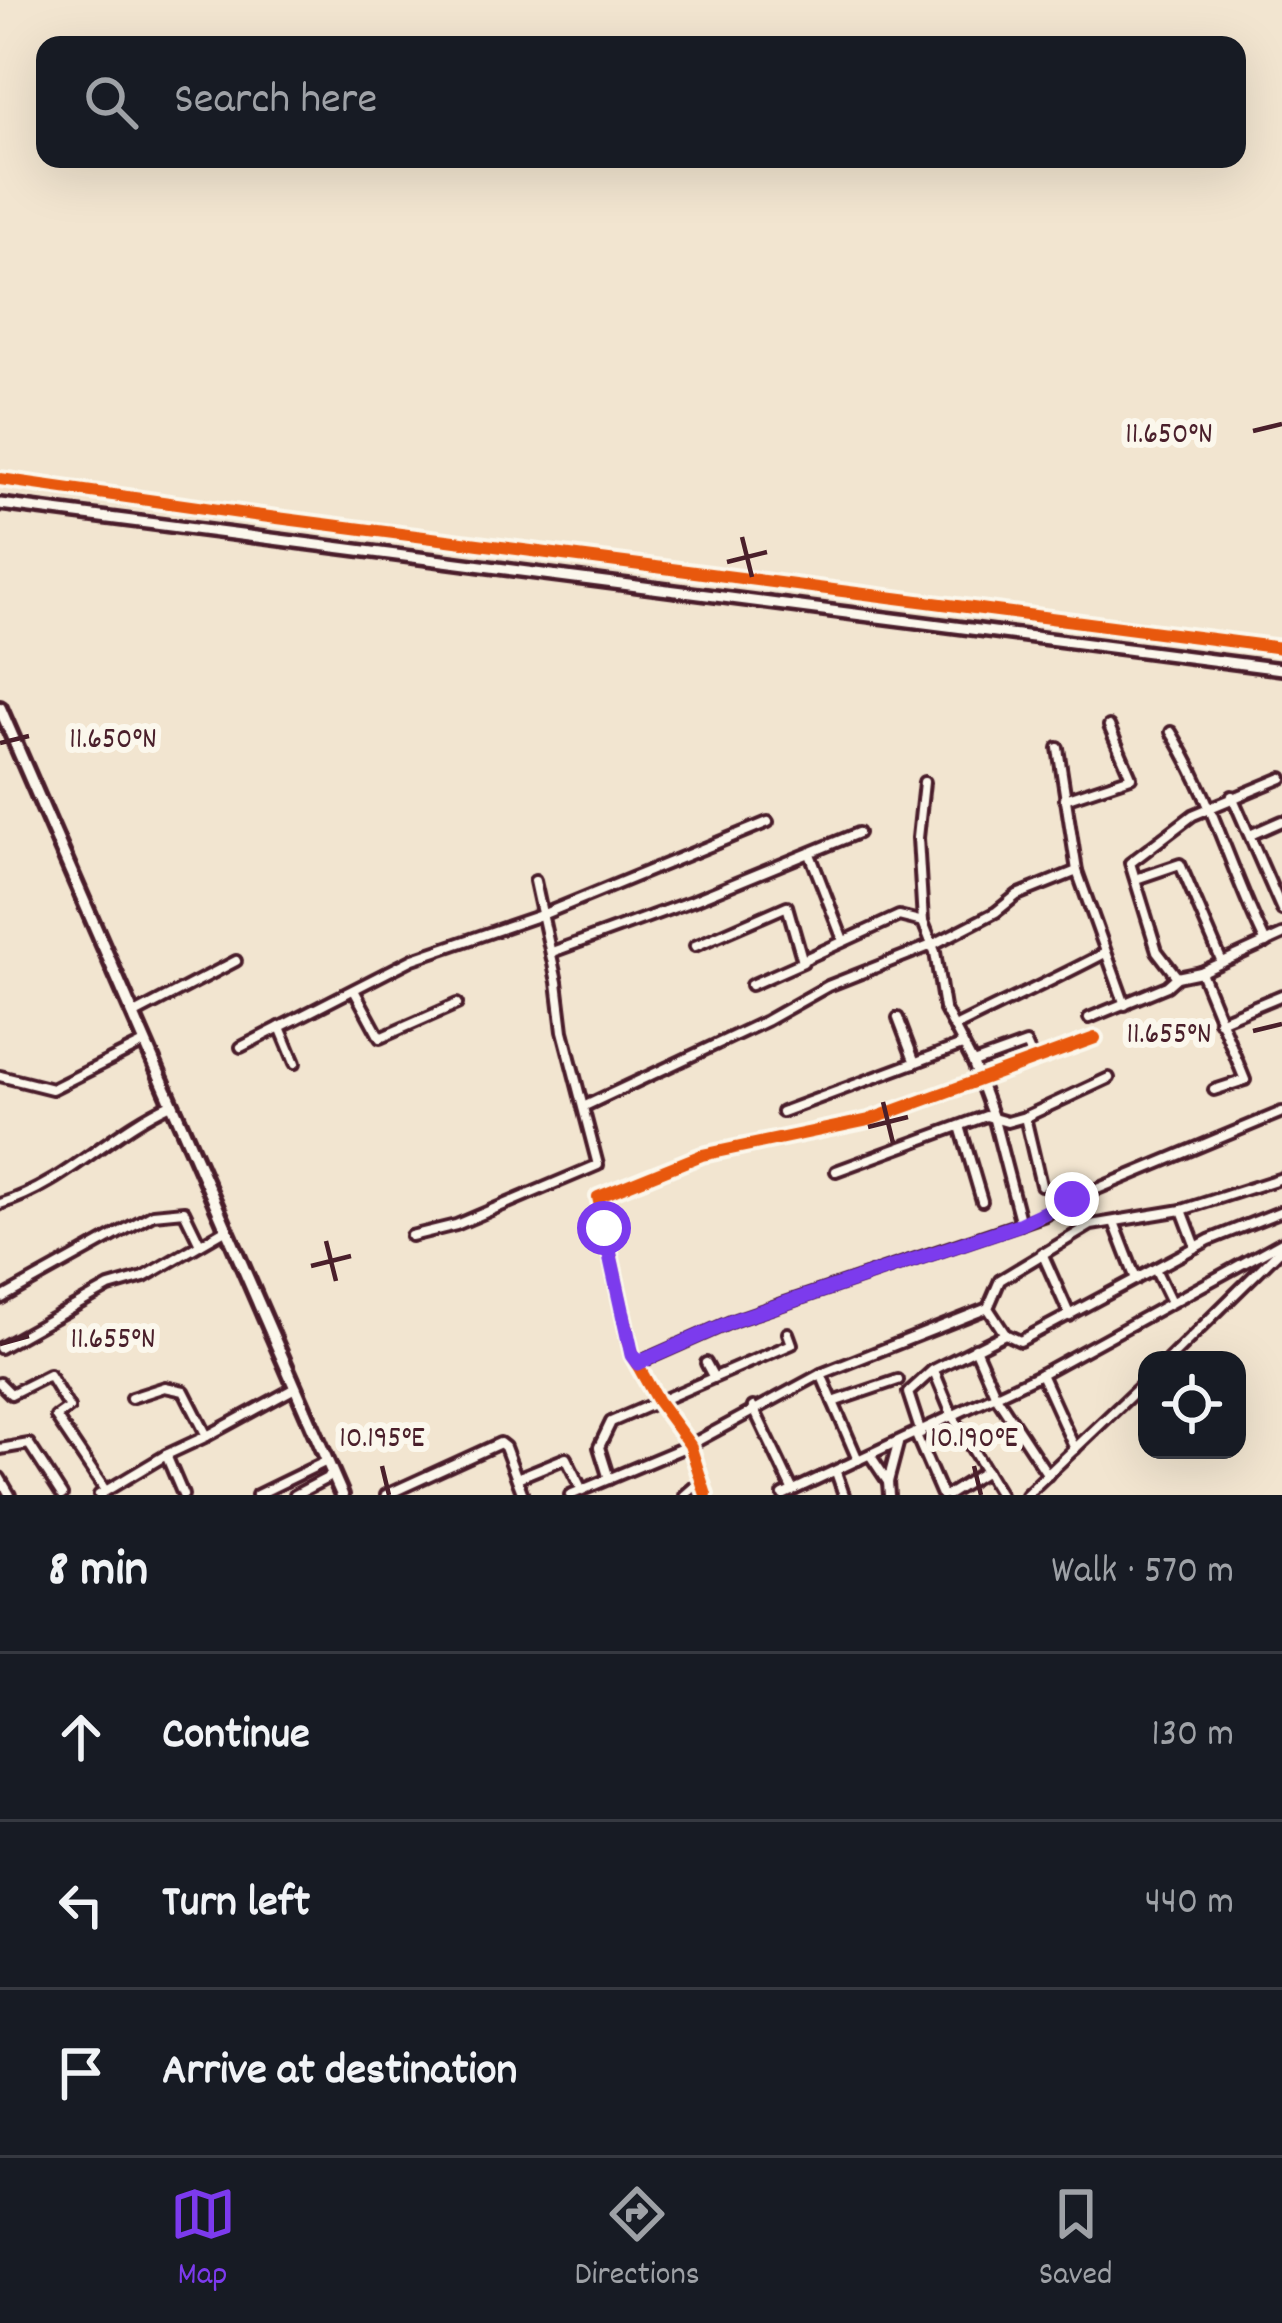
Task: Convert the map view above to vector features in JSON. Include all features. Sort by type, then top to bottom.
[{"type":"main road","points":[[0,708],[342,1495]]},
{"type":"street","points":[[0,478],[1282,647]]},
{"type":"street","points":[[0,505],[1282,670]]},
{"type":"street","points":[[1065,799],[1130,777],[1109,726]]},
{"type":"street","points":[[1172,733],[1210,808],[1237,884],[1266,944]]},
{"type":"street","points":[[1058,748],[1077,871],[1124,1005]]},
{"type":"street","points":[[1177,977],[1157,951],[1130,863],[1193,815],[1232,796],[1280,779],[1282,790]]},
{"type":"street","points":[[924,782],[918,838],[923,922],[940,994],[994,1120],[1021,1224]]},
{"type":"street","points":[[1232,796],[1282,910]]},
{"type":"street","points":[[1250,835],[1282,821]]},
{"type":"street","points":[[241,1047],[413,958],[544,914],[768,822]]},
{"type":"street","points":[[551,952],[858,833]]},
{"type":"street","points":[[809,854],[844,940]]},
{"type":"street","points":[[1136,879],[1180,864],[1222,962]]},
{"type":"street","points":[[585,1106],[766,1022],[828,986],[932,945],[996,912],[1017,895],[1077,871]]},
{"type":"street","points":[[410,1236],[456,1225],[598,1165],[563,1031],[535,881]]},
{"type":"street","points":[[695,946],[787,907],[803,960]]},
{"type":"street","points":[[751,985],[899,916],[923,922]]},
{"type":"street","points":[[1089,1018],[1282,935]]},
{"type":"street","points":[[955,1027],[1069,975],[1105,952]]},
{"type":"street","points":[[134,1016],[236,961]]},
{"type":"street","points":[[1201,972],[1245,1080],[1214,1090]]},
{"type":"street","points":[[355,990],[380,1038],[457,1004]]},
{"type":"street","points":[[1219,1021],[1282,995]]},
{"type":"street","points":[[898,1018],[915,1063]]},
{"type":"street","points":[[280,1027],[296,1063]]},
{"type":"street","points":[[706,1495],[690,1445],[632,1355],[598,1197],[702,1155],[869,1120],[1095,1038]]},
{"type":"street","points":[[0,1076],[52,1089],[144,1043]]},
{"type":"street","points":[[973,1063],[1026,1044],[1033,1060]]},
{"type":"street","points":[[782,1112],[962,1045]]},
{"type":"street","points":[[836,1171],[986,1116],[1007,1122],[1025,1117],[1109,1078]]},
{"type":"street","points":[[0,1204],[21,1198],[145,1116],[171,1104]]},
{"type":"street","points":[[638,1363],[735,1320],[1021,1224],[1282,1112]]},
{"type":"street","points":[[1025,1117],[1041,1185]]},
{"type":"street","points":[[960,1126],[982,1201]]},
{"type":"street","points":[[570,1495],[690,1445],[821,1374],[988,1308],[1000,1280],[1091,1226],[1183,1210],[1282,1178]]},
{"type":"street","points":[[1071,1180],[1072,1199]]},
{"type":"street","points":[[0,1299],[153,1214],[184,1210],[200,1244]]},
{"type":"street","points":[[1183,1210],[1196,1246]]},
{"type":"street","points":[[988,1308],[1005,1334],[1020,1341],[1196,1246],[1282,1211]]},
{"type":"street","points":[[1114,1222],[1136,1280]]},
{"type":"street","points":[[0,1348],[109,1287],[144,1277],[225,1230]]},
{"type":"street","points":[[754,1407],[788,1493],[1041,1374],[1282,1245]]},
{"type":"street","points":[[1177,1351],[1282,1245]]},
{"type":"street","points":[[1042,1253],[1070,1316]]},
{"type":"street","points":[[1155,1269],[1171,1302]]},
{"type":"street","points":[[609,1479],[601,1456],[601,1436],[611,1422],[792,1344],[788,1333]]},
{"type":"street","points":[[986,1471],[945,1495],[907,1396],[934,1370],[1005,1334]]},
{"type":"street","points":[[975,1348],[996,1396],[1048,1475]]},
{"type":"street","points":[[706,1364],[713,1376]]},
{"type":"street","points":[[934,1370],[953,1417],[1000,1495]]},
{"type":"street","points":[[821,1374],[858,1460]]},
{"type":"street","points":[[1041,1374],[1075,1449]]},
{"type":"street","points":[[0,1383],[10,1394],[49,1375],[69,1408],[56,1417],[102,1493],[295,1388]]},
{"type":"street","points":[[833,1402],[898,1380]]},
{"type":"street","points":[[131,1399],[164,1387],[184,1391],[207,1436]]},
{"type":"street","points":[[1026,1495],[1138,1389]]},
{"type":"street","points":[[386,1495],[500,1443],[523,1495]]},
{"type":"street","points":[[889,1495],[899,1443]]},
{"type":"street","points":[[0,1449],[29,1444],[62,1495]]},
{"type":"street","points":[[166,1455],[183,1495]]},
{"type":"street","points":[[870,1455],[888,1482]]},
{"type":"street","points":[[517,1478],[566,1458],[582,1490]]},
{"type":"street","points":[[257,1495],[327,1461]]},
{"type":"street","points":[[836,1472],[844,1495]]},
{"type":"street","points":[[295,1495],[333,1475]]},
{"type":"street","points":[[0,1478],[10,1495]]},
{"type":"street","points":[[685,1495],[702,1480]]},
{"type":"cycle path","points":[[0,479],[1282,648]]},
{"type":"cycle path","points":[[706,1495],[690,1445],[632,1355],[598,1197],[702,1155],[869,1120],[1095,1038]]},
{"type":"route","points":[[604,1228],[632,1355],[638,1363],[735,1320],[1021,1224],[1072,1199]]}]
